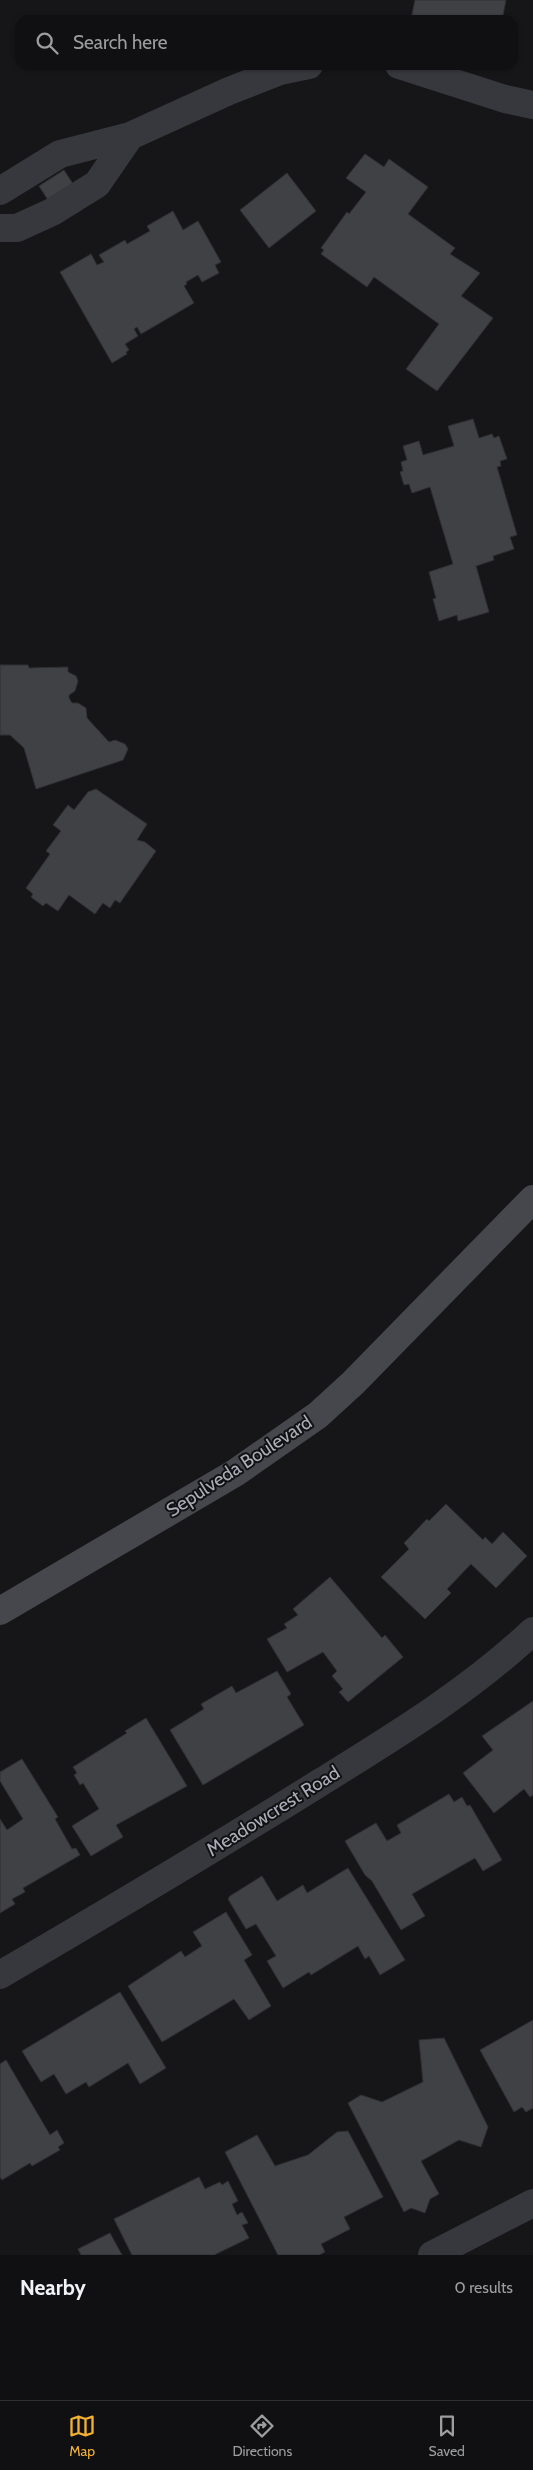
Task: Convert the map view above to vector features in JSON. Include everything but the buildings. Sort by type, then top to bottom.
[{"type":"main road","name":"Sepulveda Boulevard","points":[[0,1611],[234,1473],[318,1415],[360,1376],[533,1199]]},
{"type":"street","points":[[36,219],[9,185],[60,154],[130,136],[229,91],[285,70]]},
{"type":"street","points":[[415,70],[505,99],[533,105]]},
{"type":"street","points":[[0,228],[17,228],[52,212],[98,184],[130,136]]},
{"type":"street","name":"Meadowcrest Road","points":[[0,1974],[279,1808],[401,1732],[459,1693],[503,1659],[533,1631]]},
{"type":"street","points":[[432,2255],[533,2203]]}]
